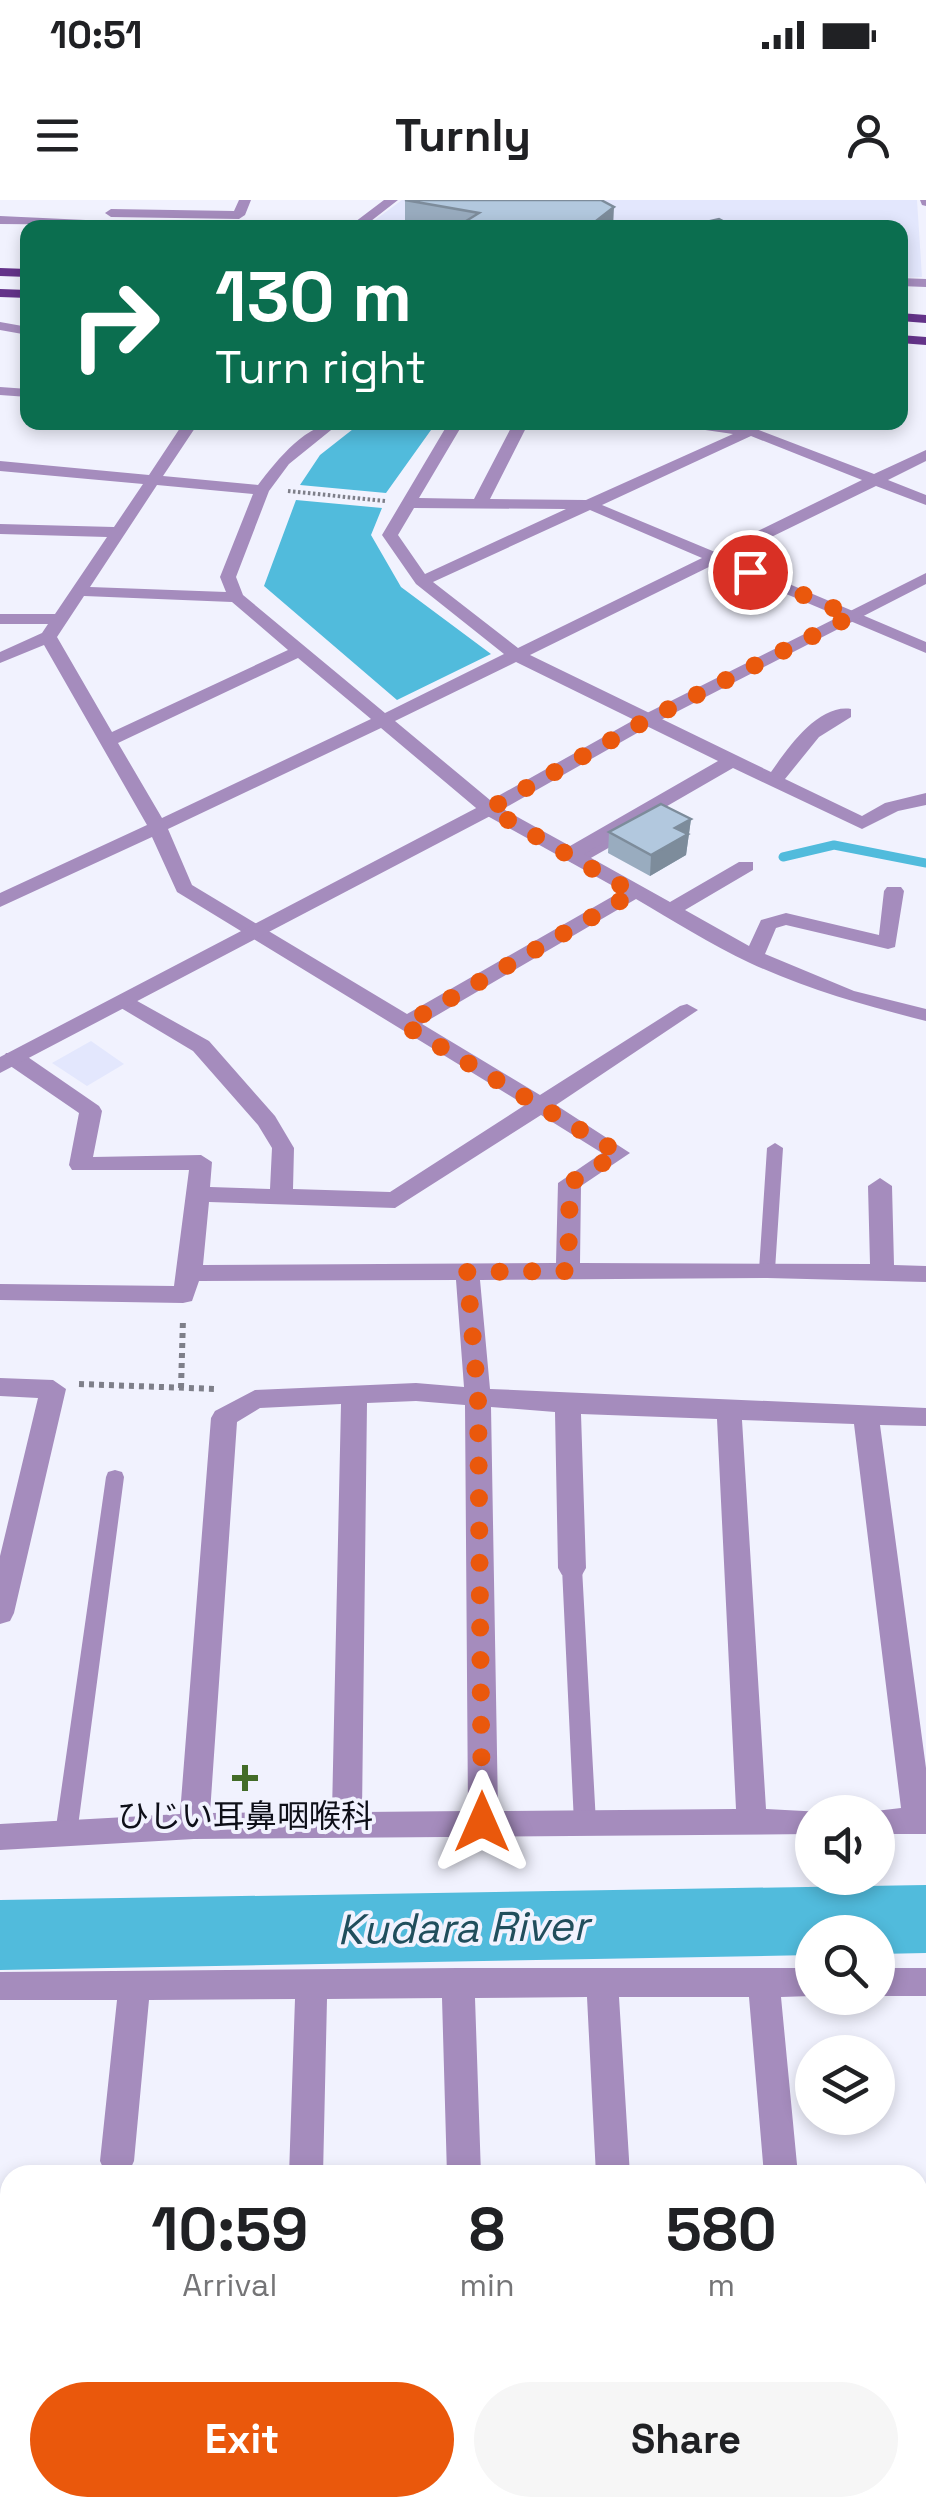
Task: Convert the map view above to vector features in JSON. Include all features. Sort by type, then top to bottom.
[{"type":"street","points":[[152,220],[239,216],[245,200]]},
{"type":"street","points":[[364,220],[392,200]]},
{"type":"street","points":[[0,658],[53,628],[186,430]]},
{"type":"street","points":[[324,430],[284,461],[262,490],[228,578],[236,597],[489,809],[667,912],[754,956],[846,995],[926,1015]]},
{"type":"street","points":[[452,430],[390,535],[422,580],[517,656],[862,823],[923,791]]},
{"type":"street","points":[[479,505],[518,430]]},
{"type":"street","points":[[732,430],[751,432],[926,500]]},
{"type":"street","points":[[422,580],[751,432]]},
{"type":"street","points":[[0,924],[2,899],[382,721],[926,455]]},
{"type":"street","points":[[0,466],[262,490]]},
{"type":"street","points":[[408,503],[590,506],[926,648]]},
{"type":"street","points":[[0,530],[116,532]]},
{"type":"street","points":[[7,1062],[259,932],[647,720],[926,578]]},
{"type":"street","points":[[76,591],[236,597]]},
{"type":"street","points":[[0,619],[53,628]]},
{"type":"street","points":[[53,628],[158,828],[184,888],[619,1153],[570,1183],[568,1271]]},
{"type":"street","points":[[109,740],[299,651]]},
{"type":"street","points":[[774,781],[800,743],[828,720],[845,713]]},
{"type":"street","points":[[572,857],[731,760]]},
{"type":"street","points":[[667,912],[746,866]]},
{"type":"street","points":[[754,956],[768,924],[786,919],[888,943],[894,890]]},
{"type":"street","points":[[404,1025],[634,893]]},
{"type":"street","points":[[123,1001],[201,1046],[267,1121],[282,1148],[280,1196]]},
{"type":"street","points":[[200,1194],[394,1200],[687,1010]]},
{"type":"street","points":[[7,1062],[91,1111],[80,1165],[201,1162],[186,1284]]},
{"type":"street","points":[[880,1186],[882,1272]]},
{"type":"street","points":[[0,1292],[467,1272],[767,1270],[926,1274]]},
{"type":"street","points":[[467,1272],[478,1398],[482,1822]]},
{"type":"street","points":[[0,1387],[53,1389],[0,1613]]},
{"type":"street","points":[[194,1826],[224,1418],[256,1400],[416,1392],[568,1404],[866,1418],[926,1417]]},
{"type":"street","points":[[347,1824],[354,1394]]},
{"type":"street","points":[[568,1404],[572,1568]]},
{"type":"street","points":[[730,1410],[752,1821]]},
{"type":"street","points":[[866,1418],[922,1821],[895,1821]]},
{"type":"street","points":[[0,1837],[194,1826],[795,1821]]},
{"type":"street","points":[[458,1982],[464,2165]]},
{"type":"street","points":[[602,1982],[611,2165]]},
{"type":"street","points":[[764,1982],[780,2165]]},
{"type":"street","points":[[0,1986],[795,1982]]},
{"type":"street","points":[[895,1982],[926,1982]]},
{"type":"street","points":[[306,2165],[311,1983]]},
{"type":"street","points":[[117,2161],[134,1985]]},
{"type":"lane","points":[[572,857],[660,813]]},
{"type":"lane","points":[[767,1270],[774,1148]]},
{"type":"lane","points":[[66,1834],[115,1477]]},
{"type":"lane","points":[[572,1568],[585,1822]]},
{"type":"path","points":[[262,490],[383,501]]},
{"type":"path","points":[[181,1388],[186,1284]]},
{"type":"path","points":[[65,1384],[223,1389]]},
{"type":"shaded area","points":[[402,200],[917,200],[922,277],[908,278],[908,220],[375,220]]},
{"type":"shaded area","points":[[91,1041],[124,1064],[87,1086],[52,1063]]},
{"type":"water","points":[[352,430],[431,430],[386,493],[300,485],[320,455]]},
{"type":"water","points":[[296,500],[382,508],[371,535],[401,587],[491,654],[397,700],[264,586]]},
{"type":"building","points":[[405,200],[601,200],[614,207],[597,220],[468,220],[479,213]]},
{"type":"building","points":[[661,804],[691,819],[675,828],[688,834],[651,855],[609,832]]},
{"type":"waterway","points":[[783,857],[834,845],[926,863]]},
{"type":"waterway","name":"Kudara River","points":[[0,1935],[926,1919]]},
{"type":"place","name":"ひじい耳鼻咽喉科","points":[[245,1778]]},
{"type":"route","points":[[482,1822],[478,1398],[467,1272],[568,1271],[570,1183],[619,1153],[404,1025],[634,893],[489,809],[647,720],[852,616],[750,572]]}]
